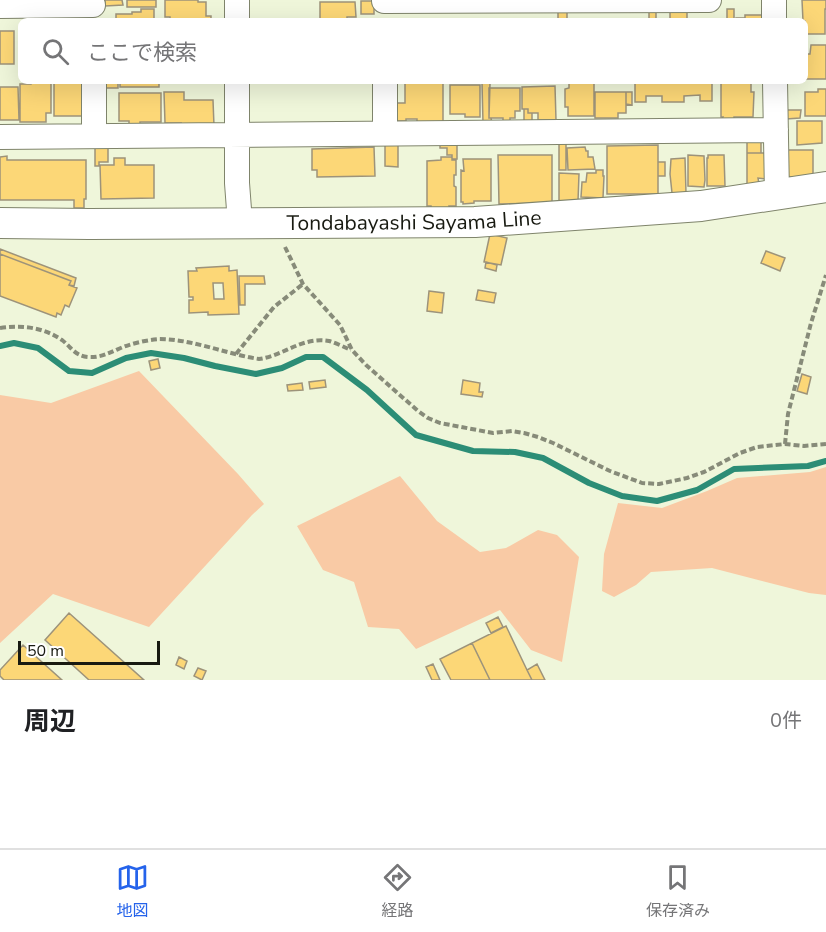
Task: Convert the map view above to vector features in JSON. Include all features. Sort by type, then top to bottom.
[{"type":"main road","name":"Tondabayashi Sayama Line","points":[[0,223],[475,222],[701,206],[826,187]]},
{"type":"street","points":[[237,0],[237,18]]},
{"type":"street","points":[[384,7],[709,0]]},
{"type":"street","points":[[774,0],[774,18]]},
{"type":"street","points":[[0,6],[93,9]]},
{"type":"street","points":[[94,84],[94,136]]},
{"type":"street","points":[[237,84],[237,183],[240,223]]},
{"type":"street","points":[[385,84],[385,133]]},
{"type":"street","points":[[775,84],[777,195]]},
{"type":"street","points":[[0,136],[776,130]]},
{"type":"path","points":[[281,223],[283,241],[303,284],[340,325],[352,350],[366,365],[428,418],[440,423],[493,433],[512,431],[531,435],[553,443],[610,471],[642,483],[659,484],[704,472],[740,453],[757,447],[826,444]]},
{"type":"path","points":[[785,444],[788,414],[811,323],[826,275]]},
{"type":"path","points":[[236,354],[273,307],[303,284]]},
{"type":"path","points":[[0,328],[16,326],[38,329],[60,339],[72,352],[88,357],[97,357],[134,344],[158,339],[181,341],[259,358],[270,357],[295,345],[317,340],[330,341],[352,350]]},
{"type":"shaded area","points":[[139,371],[264,504],[149,627],[53,594],[0,643],[0,395],[51,403]]},
{"type":"shaded area","points":[[826,467],[826,595],[809,593],[712,568],[651,572],[636,585],[614,597],[602,591],[604,554],[618,503],[662,508],[737,478],[810,472]]},
{"type":"shaded area","points":[[400,476],[437,521],[480,552],[506,548],[538,530],[557,535],[579,557],[562,662],[531,650],[500,610],[416,649],[399,629],[368,627],[354,582],[323,570],[297,526]]},
{"type":"building","points":[[105,0],[122,0],[123,5],[105,6]]},
{"type":"building","points":[[127,0],[156,0],[156,7],[127,7]]},
{"type":"building","points":[[165,0],[198,0],[198,2],[206,2],[206,16],[211,16],[211,18],[170,18],[165,17]]},
{"type":"building","points":[[802,0],[826,0],[825,34],[808,34],[808,18],[803,18]]},
{"type":"building","points":[[361,1],[374,1],[374,14],[361,14]]},
{"type":"building","points":[[320,2],[355,2],[356,17],[320,18]]},
{"type":"building","points":[[141,9],[154,9],[154,18],[116,18],[116,14],[141,12]]},
{"type":"building","points":[[687,9],[687,18],[670,18],[670,10]]},
{"type":"building","points":[[727,9],[734,9],[734,18],[727,18]]},
{"type":"building","points":[[656,10],[656,18],[649,18],[649,11]]},
{"type":"building","points":[[558,12],[567,12],[567,18],[558,18]]},
{"type":"building","points":[[745,15],[764,15],[764,18],[745,18]]},
{"type":"building","points":[[0,31],[14,31],[14,64],[0,64]]},
{"type":"building","points":[[811,45],[826,45],[826,79],[808,79],[808,54],[810,54]]},
{"type":"building","points":[[20,84],[51,84],[51,113],[46,113],[46,122],[20,122]]},
{"type":"building","points":[[54,84],[83,84],[84,116],[54,116]]},
{"type":"building","points":[[105,84],[118,84],[118,88],[105,88]]},
{"type":"building","points":[[120,84],[159,84],[159,87],[120,87]]},
{"type":"building","points":[[405,84],[443,84],[443,124],[417,124],[417,119],[396,121],[396,103],[405,103]]},
{"type":"building","points":[[482,84],[490,84],[489,118],[492,123],[483,123]]},
{"type":"building","points":[[569,84],[594,84],[594,116],[568,116],[568,107],[565,107],[565,89],[569,88]]},
{"type":"building","points":[[635,84],[712,84],[712,101],[700,101],[700,95],[684,96],[684,102],[662,102],[662,96],[646,96],[646,102],[635,102]]},
{"type":"building","points":[[721,84],[751,84],[751,92],[754,92],[753,117],[722,119]]},
{"type":"building","points":[[450,85],[480,85],[480,117],[450,114]]},
{"type":"building","points":[[555,86],[556,120],[538,120],[538,113],[528,113],[528,109],[522,109],[522,87]]},
{"type":"building","points":[[0,87],[18,87],[19,120],[0,120]]},
{"type":"building","points":[[489,88],[520,88],[520,111],[515,111],[515,118],[503,121],[503,118],[489,118]]},
{"type":"building","points":[[818,89],[826,89],[826,116],[805,116],[805,92],[818,92]]},
{"type":"building","points":[[164,92],[184,92],[184,100],[213,100],[214,126],[180,126],[181,123],[165,123]]},
{"type":"building","points":[[595,92],[626,92],[626,113],[618,113],[618,118],[595,118]]},
{"type":"building","points":[[626,92],[632,92],[632,105],[626,104]]},
{"type":"building","points":[[119,93],[161,93],[161,122],[140,122],[140,126],[129,126],[129,121],[119,121]]},
{"type":"building","points":[[524,109],[532,113],[532,123],[524,123]]},
{"type":"building","points":[[786,110],[801,110],[800,118],[786,119]]},
{"type":"building","points":[[797,121],[822,121],[822,143],[797,145]]},
{"type":"building","points":[[761,140],[761,153],[747,153],[747,141]]},
{"type":"building","points":[[440,143],[457,143],[457,159],[452,159],[452,155],[447,155],[447,148],[440,148]]},
{"type":"building","points":[[559,143],[566,143],[566,170],[559,170]]},
{"type":"building","points":[[385,144],[398,144],[398,167],[385,166]]},
{"type":"building","points":[[108,145],[108,162],[99,162],[99,166],[95,166],[95,146]]},
{"type":"building","points":[[658,145],[658,194],[607,194],[607,146]]},
{"type":"building","points":[[374,147],[375,176],[317,177],[317,170],[312,170],[312,149]]},
{"type":"building","points":[[585,147],[588,157],[593,157],[595,169],[568,170],[567,148]]},
{"type":"building","points":[[784,150],[813,150],[813,180],[792,180],[792,177],[784,177]]},
{"type":"building","points":[[747,153],[766,153],[766,179],[758,178],[759,184],[747,184]]},
{"type":"building","points":[[498,155],[552,155],[552,203],[499,204]]},
{"type":"building","points":[[688,155],[704,156],[704,187],[688,186]]},
{"type":"building","points":[[708,155],[724,155],[725,186],[707,186]]},
{"type":"building","points":[[7,156],[7,160],[86,160],[84,208],[74,208],[74,200],[0,200],[0,157]]},
{"type":"building","points":[[441,157],[452,157],[452,160],[456,160],[454,186],[456,187],[456,206],[449,206],[450,211],[431,211],[431,206],[427,206],[427,161],[441,160]]},
{"type":"building","points":[[114,158],[125,158],[125,165],[154,165],[154,198],[101,199],[100,165],[114,165]]},
{"type":"building","points":[[685,158],[686,193],[672,193],[671,159]]},
{"type":"building","points":[[463,159],[491,159],[491,201],[474,201],[474,203],[463,204],[461,202]]},
{"type":"building","points":[[658,162],[665,162],[665,176],[658,176]]},
{"type":"building","points":[[596,170],[603,170],[603,198],[581,197],[582,182],[586,182],[587,173],[596,173]]},
{"type":"building","points":[[559,173],[579,174],[578,201],[559,201]]},
{"type":"building","points":[[490,234],[507,238],[501,265],[484,262]]},
{"type":"building","points":[[0,249],[76,278],[74,286],[69,285],[71,281],[0,254]]},
{"type":"building","points":[[766,251],[785,258],[780,271],[761,263]]},
{"type":"building","points":[[0,254],[71,281],[69,285],[77,288],[69,307],[65,305],[61,315],[57,313],[56,317],[0,296]]},
{"type":"building","points":[[486,262],[497,265],[496,271],[485,268]]},
{"type":"building","points":[[229,266],[229,271],[237,270],[239,314],[189,313],[189,300],[193,300],[193,297],[189,297],[188,271],[197,271],[196,268]],"holes":[[[213,283],[223,283],[224,299],[214,299]]]},
{"type":"building","points":[[239,276],[264,276],[265,284],[245,284],[245,305],[240,305]]},
{"type":"building","points":[[478,290],[496,293],[494,303],[476,300]]},
{"type":"building","points":[[429,291],[444,293],[442,313],[427,311]]},
{"type":"building","points":[[158,359],[160,368],[151,370],[149,361]]},
{"type":"building","points":[[802,374],[811,377],[807,394],[797,391]]},
{"type":"building","points":[[325,380],[326,387],[310,389],[309,382]]},
{"type":"building","points":[[463,380],[480,383],[479,392],[483,392],[482,397],[461,394]]},
{"type":"building","points":[[302,383],[303,390],[288,391],[287,385]]},
{"type":"building","points":[[69,613],[144,680],[89,680],[45,640]]},
{"type":"building","points":[[498,617],[503,627],[491,633],[486,623]]},
{"type":"building","points":[[506,626],[532,680],[490,680],[472,643]]},
{"type":"building","points":[[472,643],[490,680],[451,680],[440,659]]},
{"type":"building","points":[[23,645],[62,680],[4,680],[0,676],[0,670]]},
{"type":"building","points":[[179,657],[187,661],[184,669],[176,665]]},
{"type":"building","points":[[433,664],[440,680],[432,680],[426,667]]},
{"type":"building","points":[[537,664],[545,680],[532,680],[527,670]]},
{"type":"building","points":[[198,668],[206,671],[202,680],[194,676]]},
{"type":"waterway","points":[[0,346],[14,343],[38,348],[69,371],[92,373],[126,358],[151,353],[256,374],[282,368],[306,357],[323,357],[367,390],[416,435],[473,451],[515,452],[543,458],[589,483],[622,496],[657,501],[697,490],[734,469],[808,466],[826,461]]}]
